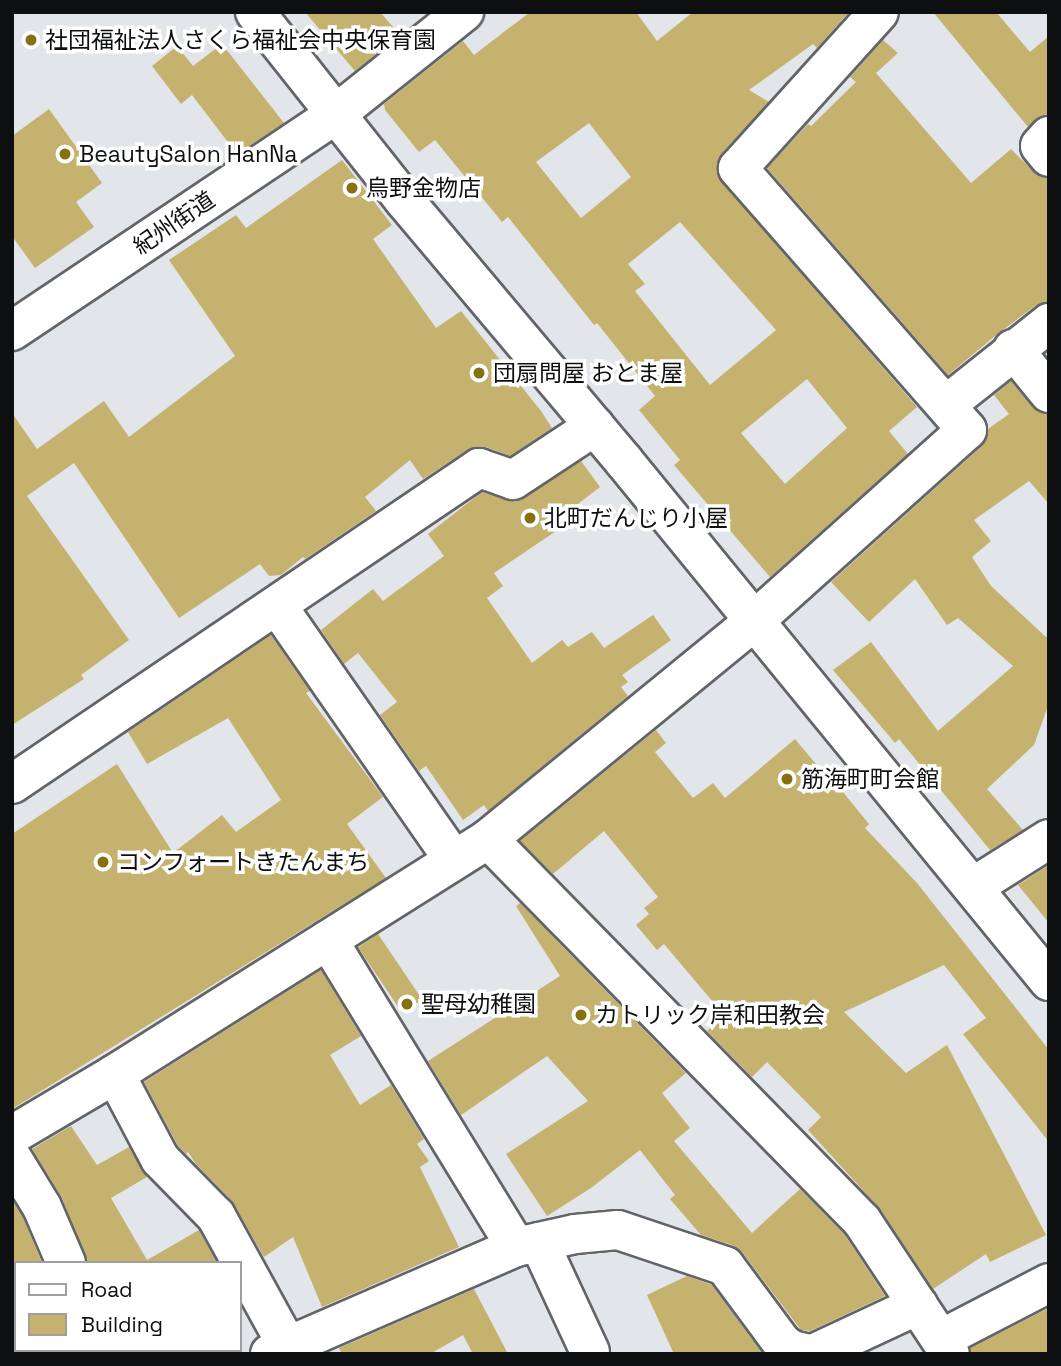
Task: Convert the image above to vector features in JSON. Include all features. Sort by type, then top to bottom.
[{"type":"street","points":[[255,12],[1049,981]]},
{"type":"street","name":"紀州街道","points":[[12,331],[336,114],[464,12]]},
{"type":"street","points":[[12,1135],[115,1074],[488,839],[754,621],[967,430],[738,168],[879,12]]},
{"type":"street","points":[[1049,136],[1040,146],[1049,157]]},
{"type":"street","points":[[946,405],[1049,323]]},
{"type":"street","points":[[1013,349],[1049,393]]},
{"type":"street","points":[[12,784],[278,607],[480,468],[513,480],[595,426]]},
{"type":"street","points":[[278,607],[454,860]]},
{"type":"street","points":[[488,839],[862,1221],[945,1347],[1049,1283]]},
{"type":"street","points":[[973,887],[1049,839]]},
{"type":"street","points":[[328,940],[528,1244],[590,1352]]},
{"type":"street","points":[[115,1074],[160,1159],[216,1216],[239,1261]]},
{"type":"street","points":[[12,1158],[42,1207],[65,1261]]},
{"type":"street","points":[[242,1268],[284,1351],[528,1244],[575,1234],[618,1230],[725,1266],[782,1343],[792,1350],[812,1354],[918,1305]]},
{"type":"building","points":[[305,12],[380,12],[400,35],[355,71]]},
{"type":"building","points":[[530,12],[636,12],[657,41],[693,12],[849,12],[817,48],[813,44],[749,90],[769,102],[722,153],[717,172],[722,182],[917,407],[889,431],[908,454],[770,577],[674,465],[680,460],[639,410],[655,396],[597,323],[594,325],[508,217],[502,222],[435,140],[419,152],[385,110],[384,104],[463,41],[474,55]],"holes":[[[589,123],[631,177],[581,218],[536,162]],[[680,222],[776,330],[710,385],[635,291],[645,284],[628,264]],[[807,379],[847,428],[785,484],[741,433]]]},
{"type":"building","points":[[933,12],[996,12],[1030,52],[1049,36],[1049,113],[1028,127]]},
{"type":"building","points":[[883,40],[898,53],[876,73],[971,183],[1011,149],[1033,171],[1049,178],[1049,302],[1035,306],[948,375],[767,168],[808,124],[811,126],[856,82],[850,77]]},
{"type":"building","points":[[222,44],[284,123],[237,154],[192,95],[181,104],[152,66],[177,46],[193,66]]},
{"type":"building","points":[[49,109],[102,183],[76,202],[94,227],[35,268],[12,236],[12,136]]},
{"type":"building","points":[[342,160],[392,225],[373,239],[436,328],[461,311],[552,428],[510,456],[486,447],[467,450],[423,479],[410,460],[365,497],[376,511],[305,559],[303,557],[281,575],[269,576],[260,564],[179,618],[74,463],[27,496],[129,640],[81,675],[84,679],[12,725],[12,413],[37,449],[104,401],[129,437],[235,356],[169,260],[236,215],[246,228]]},
{"type":"building","points":[[1011,381],[1033,407],[1049,414],[1049,504],[1029,481],[974,520],[991,541],[972,557],[991,586],[1046,637],[1049,635],[1049,703],[1034,745],[987,789],[1023,830],[990,850],[899,739],[895,743],[833,670],[871,642],[938,731],[1013,666],[958,618],[947,625],[915,579],[869,622],[831,582],[982,446],[988,429],[1009,414],[994,395]]},
{"type":"building","points":[[581,461],[600,487],[557,520],[562,527],[494,573],[503,586],[487,598],[532,663],[562,640],[568,647],[592,632],[604,648],[653,615],[671,640],[622,675],[628,682],[621,687],[628,696],[488,811],[484,805],[463,820],[426,766],[419,771],[380,715],[397,702],[358,653],[344,664],[321,630],[373,589],[383,601],[444,556],[428,534],[482,492],[516,502]]},
{"type":"building","points":[[271,635],[310,691],[306,693],[383,797],[347,824],[386,878],[12,1109],[12,834],[117,764],[173,853],[222,815],[236,832],[281,800],[228,718],[147,764],[128,732]]},
{"type":"building","points":[[656,730],[666,743],[655,752],[693,798],[713,783],[725,798],[795,739],[836,788],[838,786],[869,824],[865,828],[917,883],[1049,1050],[1049,1142],[963,1034],[986,1018],[944,965],[844,1012],[906,1073],[947,1045],[1046,1235],[990,1262],[986,1254],[933,1289],[880,1209],[808,1130],[821,1117],[767,1062],[752,1077],[707,1031],[724,1015],[664,944],[657,950],[636,925],[649,914],[644,908],[658,897],[604,831],[553,874],[520,841]]},
{"type":"building","points":[[1049,865],[1049,923],[1018,885]]},
{"type":"building","points":[[520,903],[686,1073],[662,1093],[690,1128],[674,1141],[752,1233],[800,1189],[845,1235],[885,1296],[810,1331],[801,1330],[742,1252],[732,1245],[701,1235],[670,1199],[675,1195],[640,1150],[591,1188],[547,1216],[506,1154],[588,1101],[547,1056],[461,1115],[428,1061],[560,976],[516,906]]},
{"type":"building","points":[[378,934],[422,999],[402,1013],[358,947]]},
{"type":"building","points":[[321,970],[361,1036],[330,1055],[360,1105],[391,1085],[424,1139],[417,1144],[429,1161],[420,1167],[459,1247],[322,1307],[293,1237],[264,1257],[232,1201],[188,1152],[186,1154],[178,1146],[144,1082]]},
{"type":"building","points":[[71,1126],[97,1165],[129,1147],[147,1177],[111,1198],[147,1260],[199,1230],[216,1261],[86,1261],[62,1198],[32,1149]]},
{"type":"building","points":[[12,1200],[23,1217],[41,1261],[12,1263]]},
{"type":"building","points":[[687,1276],[712,1285],[763,1354],[674,1354],[647,1295]]},
{"type":"building","points":[[474,1289],[508,1354],[473,1354],[463,1335],[430,1354],[342,1354],[339,1348]]},
{"type":"building","points":[[1049,1308],[1049,1354],[972,1354],[970,1348]]},
{"type":"place","name":"社団福祉法人さくら福祉会中央保育園","points":[[31,40]]},
{"type":"place","name":"BeautySalon HanNa","points":[[65,154]]},
{"type":"place","name":"烏野金物店","points":[[352,188]]},
{"type":"place","name":"団扇問屋 おとま屋","points":[[479,373]]},
{"type":"place","name":"北町だんじり小屋","points":[[530,518]]},
{"type":"place","name":"筋海町町会館","points":[[787,779]]},
{"type":"place","name":"コンフォートきたんまち","points":[[103,862]]},
{"type":"place","name":"聖母幼稚園","points":[[407,1004]]},
{"type":"place","name":"カトリック岸和田教会","points":[[581,1015]]}]
